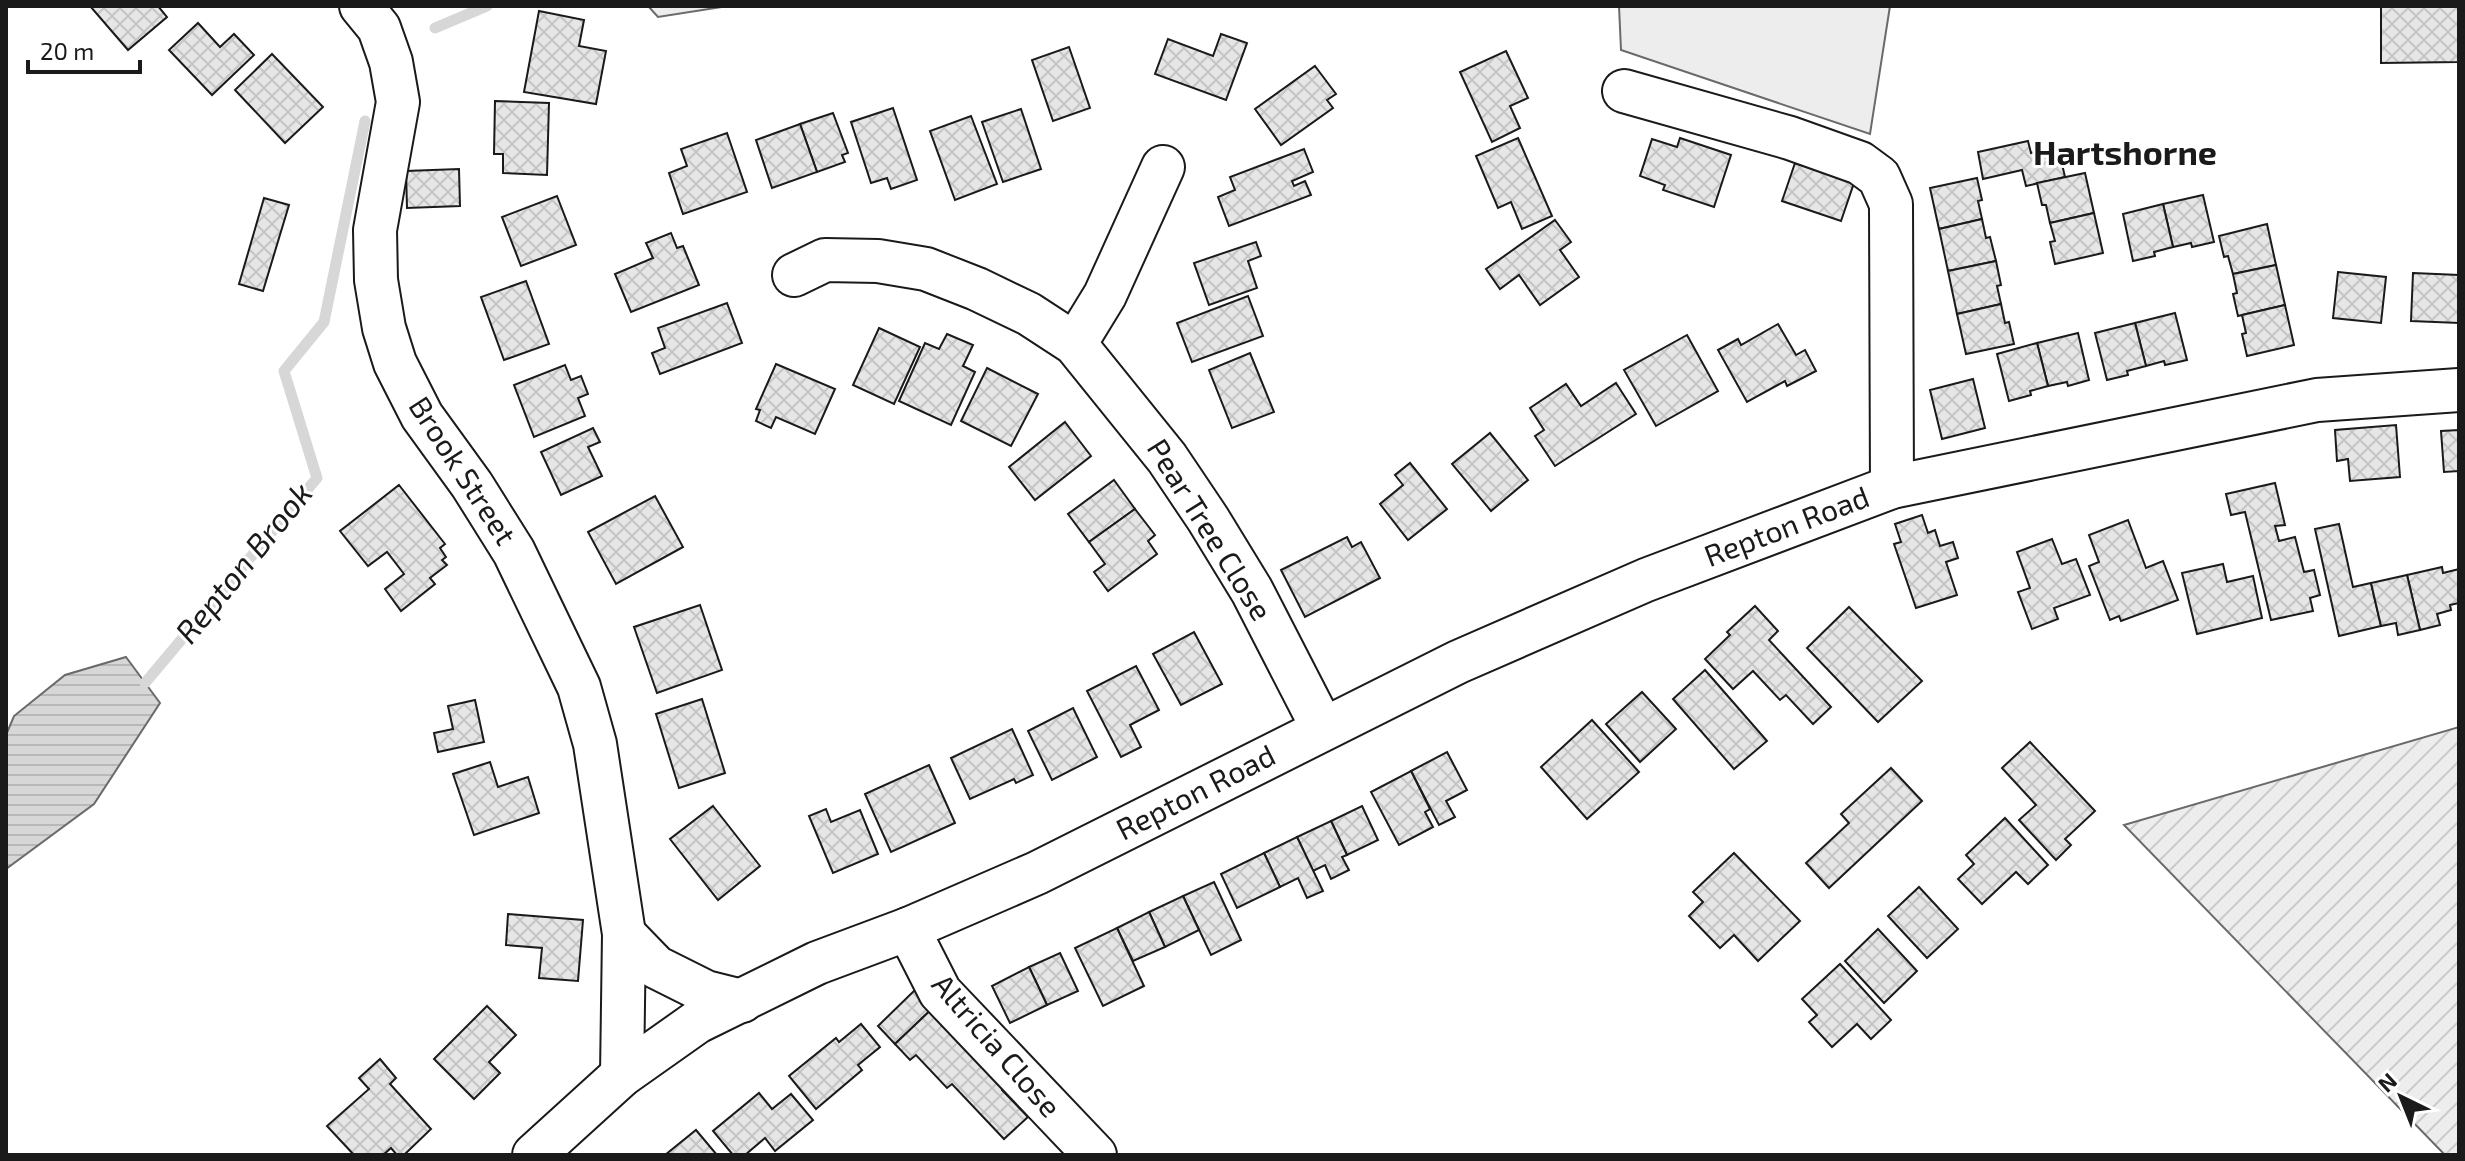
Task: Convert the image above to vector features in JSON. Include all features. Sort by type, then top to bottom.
[{"type":"street","name":"Brook Street","points":[[361,6],[379,28],[391,62],[398,102],[375,230],[376,280],[384,328],[395,363],[422,416],[472,485],[514,552],[579,687],[595,744],[624,934],[625,1037],[622,1075]]},
{"type":"street","name":"Repton Road","points":[[1624,91],[1790,138],[1860,163],[1879,177],[1891,204],[1892,487]]},
{"type":"street","points":[[1075,344],[1105,295],[1163,167]]},
{"type":"street","name":"Pear Tree Close","points":[[794,275],[825,260],[878,261],[926,269],[1029,314],[1075,344],[1167,458],[1208,519],[1252,591],[1323,729]]},
{"type":"street","name":"Repton Road","points":[[553,1149],[622,1075],[697,1022],[817,963],[908,929],[1037,873],[1499,644],[1646,580],[1892,487],[2317,400],[2459,390]]},
{"type":"street","name":"Altricia Close","points":[[908,929],[940,992],[1095,1155]]},
{"type":"street","points":[[624,934],[656,967],[706,992],[742,1001]]},
{"type":"shaded area","points":[[648,6],[728,6],[658,17]]},
{"type":"shaded area","points":[[1619,6],[1890,6],[1870,134],[1621,50]]},
{"type":"shaded area","points":[[126,657],[160,703],[94,804],[6,869],[6,735],[14,716],[65,675]]},
{"type":"shaded area","points":[[2459,727],[2459,1155],[2445,1155],[2124,825]]},
{"type":"building","points":[[90,6],[158,6],[167,17],[128,50]]},
{"type":"building","points":[[2381,7],[2459,7],[2459,62],[2381,63]]},
{"type":"building","points":[[539,11],[584,20],[579,46],[606,51],[596,104],[524,92]]},
{"type":"building","points":[[198,23],[220,47],[234,34],[254,55],[212,95],[169,50]]},
{"type":"building","points":[[1221,34],[1247,43],[1226,100],[1155,74],[1168,39],[1213,56]]},
{"type":"building","points":[[1069,47],[1090,108],[1053,121],[1032,60]]},
{"type":"building","points":[[1506,51],[1528,98],[1510,106],[1520,128],[1492,142],[1460,72]]},
{"type":"building","points":[[272,54],[323,107],[285,143],[235,90]]},
{"type":"building","points":[[1315,66],[1336,94],[1327,100],[1333,108],[1281,145],[1255,109]]},
{"type":"building","points":[[495,101],[549,103],[547,175],[503,173],[503,154],[494,154]]},
{"type":"building","points":[[893,108],[917,180],[891,189],[887,178],[871,183],[851,122]]},
{"type":"building","points":[[1021,109],[1041,169],[1003,182],[982,122]]},
{"type":"building","points":[[833,113],[848,153],[842,155],[845,162],[817,172],[800,124]]},
{"type":"building","points":[[971,116],[997,184],[955,200],[930,131]]},
{"type":"building","points":[[800,124],[817,172],[772,188],[756,140]]},
{"type":"building","points":[[727,133],[747,192],[683,214],[669,173],[687,166],[681,149]]},
{"type":"building","points":[[1518,138],[1552,216],[1522,229],[1511,202],[1498,208],[1476,156]]},
{"type":"building","points":[[1680,138],[1731,155],[1714,207],[1663,190],[1665,185],[1640,176],[1652,139],[1677,147]]},
{"type":"building","points":[[2028,141],[2031,153],[2058,147],[2065,177],[2026,186],[2022,170],[1983,179],[1978,152]]},
{"type":"building","points":[[1304,149],[1313,172],[1292,181],[1294,186],[1305,181],[1311,195],[1229,226],[1218,197],[1235,190],[1230,177]]},
{"type":"building","points":[[1795,163],[1831,175],[1834,166],[1857,174],[1841,221],[1782,201]]},
{"type":"building","points":[[459,169],[460,206],[407,208],[406,171]]},
{"type":"building","points":[[2085,173],[2094,213],[2050,223],[2037,183]]},
{"type":"building","points":[[1977,178],[1982,219],[1939,229],[1930,188]]},
{"type":"building","points":[[2203,195],[2214,242],[2173,247],[2163,204]]},
{"type":"building","points":[[557,196],[576,245],[521,266],[502,217]]},
{"type":"building","points":[[264,198],[289,205],[263,291],[239,284]]},
{"type":"building","points":[[2163,204],[2173,247],[2154,252],[2155,256],[2133,261],[2123,214]]},
{"type":"building","points":[[2094,213],[2103,253],[2055,264],[2050,242],[2055,241],[2050,223]]},
{"type":"building","points":[[1982,219],[1996,261],[1948,271],[1939,229]]},
{"type":"building","points":[[1555,220],[1571,242],[1560,250],[1579,277],[1540,305],[1519,275],[1500,289],[1486,269]]},
{"type":"building","points":[[2267,224],[2276,265],[2233,274],[2228,256],[2224,257],[2219,236]]},
{"type":"building","points":[[671,233],[677,248],[683,246],[699,285],[631,312],[615,274],[653,258],[646,243]]},
{"type":"building","points":[[1256,242],[1261,256],[1248,261],[1257,288],[1209,305],[1194,263]]},
{"type":"building","points":[[1996,261],[2001,304],[1957,314],[1948,271]]},
{"type":"building","points":[[2276,265],[2285,305],[2238,316],[2233,274]]},
{"type":"building","points":[[2338,272],[2386,277],[2381,323],[2333,318]]},
{"type":"building","points":[[2413,273],[2459,275],[2459,323],[2411,321]]},
{"type":"building","points":[[526,281],[549,344],[504,360],[481,297]]},
{"type":"building","points":[[1248,296],[1263,336],[1192,362],[1177,323]]},
{"type":"building","points":[[727,303],[742,343],[660,374],[652,353],[665,348],[658,328]]},
{"type":"building","points":[[2001,304],[2014,344],[1966,354],[1957,314]]},
{"type":"building","points":[[2285,305],[2294,345],[2247,356],[2242,315]]},
{"type":"building","points":[[2175,313],[2187,360],[2146,366],[2135,323]]},
{"type":"building","points":[[2135,323],[2146,366],[2107,380],[2095,333]]},
{"type":"building","points":[[1778,324],[1796,355],[1805,350],[1816,371],[1787,386],[1785,381],[1747,402],[1718,350],[1738,339],[1741,345]]},
{"type":"building","points":[[879,328],[920,347],[894,404],[853,385]]},
{"type":"building","points":[[2078,333],[2089,380],[2068,386],[2067,382],[2048,386],[2037,343]]},
{"type":"building","points":[[947,334],[973,345],[963,366],[975,372],[951,425],[899,401],[925,343],[939,349]]},
{"type":"building","points":[[1687,335],[1718,391],[1656,426],[1624,370]]},
{"type":"building","points":[[2037,343],[2048,386],[2009,401],[1997,354]]},
{"type":"building","points":[[1250,353],[1274,412],[1232,428],[1209,370]]},
{"type":"building","points":[[776,364],[835,389],[815,434],[776,417],[771,428],[756,421],[760,410],[756,409]]},
{"type":"building","points":[[565,365],[571,380],[581,376],[588,394],[578,398],[585,416],[534,437],[514,385]]},
{"type":"building","points":[[987,368],[1038,394],[1011,446],[961,421]]},
{"type":"building","points":[[1973,379],[1985,428],[1942,439],[1930,390]]},
{"type":"building","points":[[1616,383],[1636,414],[1555,466],[1535,436],[1544,430],[1530,408],[1566,384],[1581,406]]},
{"type":"building","points":[[1065,422],[1091,456],[1035,500],[1009,467]]},
{"type":"building","points":[[2396,425],[2400,477],[2350,481],[2348,459],[2337,461],[2335,430]]},
{"type":"building","points":[[593,428],[600,442],[588,447],[602,476],[561,495],[541,452]]},
{"type":"building","points":[[2459,430],[2459,471],[2444,472],[2441,431]]},
{"type":"building","points":[[1490,433],[1528,480],[1491,511],[1452,464]]},
{"type":"building","points":[[1410,463],[1447,509],[1408,540],[1380,504],[1403,485],[1395,475]]},
{"type":"building","points":[[1114,480],[1135,509],[1089,542],[1068,514]]},
{"type":"building","points":[[2275,483],[2285,525],[2275,526],[2279,541],[2295,537],[2304,572],[2314,570],[2320,595],[2310,598],[2313,611],[2271,620],[2245,512],[2231,515],[2226,494]]},
{"type":"building","points":[[399,485],[445,544],[440,548],[446,557],[442,560],[447,565],[430,578],[435,584],[401,611],[385,589],[404,574],[387,552],[368,566],[340,531]]},
{"type":"building","points":[[655,496],[683,547],[616,584],[588,532]]},
{"type":"building","points":[[1135,509],[1155,535],[1148,541],[1157,554],[1108,591],[1094,572],[1105,564],[1089,542]]},
{"type":"building","points":[[1922,515],[1928,533],[1935,530],[1940,546],[1953,542],[1958,558],[1946,562],[1957,595],[1916,608],[1894,544],[1901,542],[1895,524]]},
{"type":"building","points":[[2128,520],[2146,568],[2163,561],[2178,600],[2121,621],[2119,616],[2110,620],[2089,566],[2099,562],[2089,535]]},
{"type":"building","points":[[2339,524],[2353,587],[2371,583],[2381,626],[2339,636],[2315,529]]},
{"type":"building","points":[[1347,537],[1352,547],[1361,542],[1380,578],[1305,617],[1281,570]]},
{"type":"building","points":[[2052,539],[2062,564],[2076,559],[2090,595],[2054,608],[2058,619],[2032,629],[2018,592],[2030,588],[2017,552]]},
{"type":"building","points":[[2223,564],[2227,582],[2253,576],[2262,618],[2197,634],[2182,573]]},
{"type":"building","points":[[2442,567],[2443,573],[2459,569],[2459,603],[2450,605],[2451,610],[2437,614],[2440,625],[2420,630],[2407,575]]},
{"type":"building","points":[[2407,575],[2420,630],[2398,635],[2396,623],[2381,626],[2371,583]]},
{"type":"building","points":[[700,605],[722,670],[657,693],[634,627]]},
{"type":"building","points":[[1755,606],[1778,631],[1769,640],[1831,707],[1813,724],[1786,695],[1780,700],[1753,671],[1733,689],[1705,659],[1730,635],[1727,632]]},
{"type":"building","points":[[1849,607],[1922,681],[1878,722],[1807,648]]},
{"type":"building","points":[[1194,632],[1222,684],[1181,705],[1153,654]]},
{"type":"building","points":[[1136,666],[1159,710],[1130,725],[1141,747],[1121,757],[1087,691]]},
{"type":"building","points":[[1705,670],[1767,741],[1734,769],[1673,699]]},
{"type":"building","points":[[1642,692],[1676,729],[1640,762],[1606,724]]},
{"type":"building","points":[[702,699],[725,773],[679,788],[656,714]]},
{"type":"building","points":[[475,700],[484,742],[438,752],[434,733],[453,729],[448,706]]},
{"type":"building","points":[[1073,708],[1097,757],[1052,780],[1028,731]]},
{"type":"building","points":[[1592,720],[1639,772],[1587,819],[1541,767]]},
{"type":"building","points":[[1012,729],[1033,775],[1016,783],[1014,779],[970,799],[951,758]]},
{"type":"building","points":[[2030,742],[2095,811],[2065,839],[2071,845],[2056,860],[2019,820],[2036,805],[2002,768]]},
{"type":"building","points":[[1447,752],[1467,790],[1446,801],[1455,817],[1439,825],[1411,771]]},
{"type":"building","points":[[490,762],[498,787],[528,777],[539,813],[474,835],[453,774]]},
{"type":"building","points":[[929,765],[955,823],[891,852],[865,794]]},
{"type":"building","points":[[1891,768],[1922,801],[1829,888],[1806,863],[1849,823],[1841,814]]},
{"type":"building","points":[[1411,771],[1430,809],[1425,812],[1433,827],[1399,845],[1371,792]]},
{"type":"building","points":[[713,806],[760,866],[718,900],[670,839]]},
{"type":"building","points":[[1362,806],[1378,840],[1347,855],[1331,821]]},
{"type":"building","points":[[826,809],[831,822],[860,810],[878,854],[833,873],[809,816]]},
{"type":"building","points":[[2005,818],[2048,865],[2028,884],[2016,872],[1982,904],[1958,879],[1974,864],[1966,855]]},
{"type":"building","points":[[1331,821],[1347,855],[1342,857],[1349,870],[1331,879],[1325,865],[1313,871],[1297,837]]},
{"type":"building","points":[[1297,837],[1323,891],[1307,898],[1298,878],[1280,887],[1264,853]]},
{"type":"building","points":[[1264,853],[1280,887],[1237,908],[1221,874]]},
{"type":"building","points":[[1734,853],[1800,921],[1758,961],[1734,935],[1720,948],[1689,916],[1703,902],[1693,892]]},
{"type":"building","points":[[1214,882],[1241,940],[1211,955],[1183,896]]},
{"type":"building","points":[[1919,887],[1958,929],[1927,958],[1888,916]]},
{"type":"building","points":[[1183,896],[1199,930],[1165,947],[1149,912]]},
{"type":"building","points":[[1149,912],[1165,947],[1133,961],[1117,928]]},
{"type":"building","points":[[508,914],[583,920],[578,981],[539,978],[542,948],[506,945]]},
{"type":"building","points":[[1117,928],[1144,986],[1103,1006],[1075,948]]},
{"type":"building","points":[[1878,929],[1917,971],[1884,1003],[1845,961]]},
{"type":"building","points":[[1060,953],[1078,991],[1047,1005],[1029,967]]},
{"type":"building","points":[[1840,964],[1891,1020],[1871,1039],[1857,1024],[1832,1047],[1809,1022],[1817,1015],[1802,999]]},
{"type":"building","points":[[1029,967],[1047,1005],[1010,1023],[992,986]]},
{"type":"building","points":[[917,988],[939,1002],[895,1044],[878,1026]]},
{"type":"building","points":[[936,1005],[1006,1086],[1002,1090],[1028,1117],[1004,1139],[952,1084],[947,1088],[916,1055],[910,1060],[895,1044]]},
{"type":"building","points":[[487,1006],[516,1035],[489,1062],[500,1073],[474,1099],[434,1059]]},
{"type":"building","points":[[861,1024],[880,1047],[858,1065],[862,1070],[816,1109],[789,1076],[836,1038],[839,1042]]},
{"type":"building","points":[[380,1059],[396,1078],[390,1084],[431,1129],[404,1155],[397,1155],[391,1148],[383,1155],[354,1155],[327,1126],[369,1089],[359,1078]]},
{"type":"building","points":[[759,1093],[772,1109],[791,1094],[813,1120],[775,1151],[765,1138],[745,1155],[733,1155],[713,1131]]},
{"type":"building","points":[[696,1130],[717,1155],[665,1155]]},
{"type":"waterway","name":"Repton Brook","points":[[435,28],[487,6]]},
{"type":"waterway","name":"Repton Brook","points":[[145,683],[317,478],[284,371],[324,322],[365,121]]},
{"type":"district","name":"Hartshorne","points":[[2125,153]]}]
